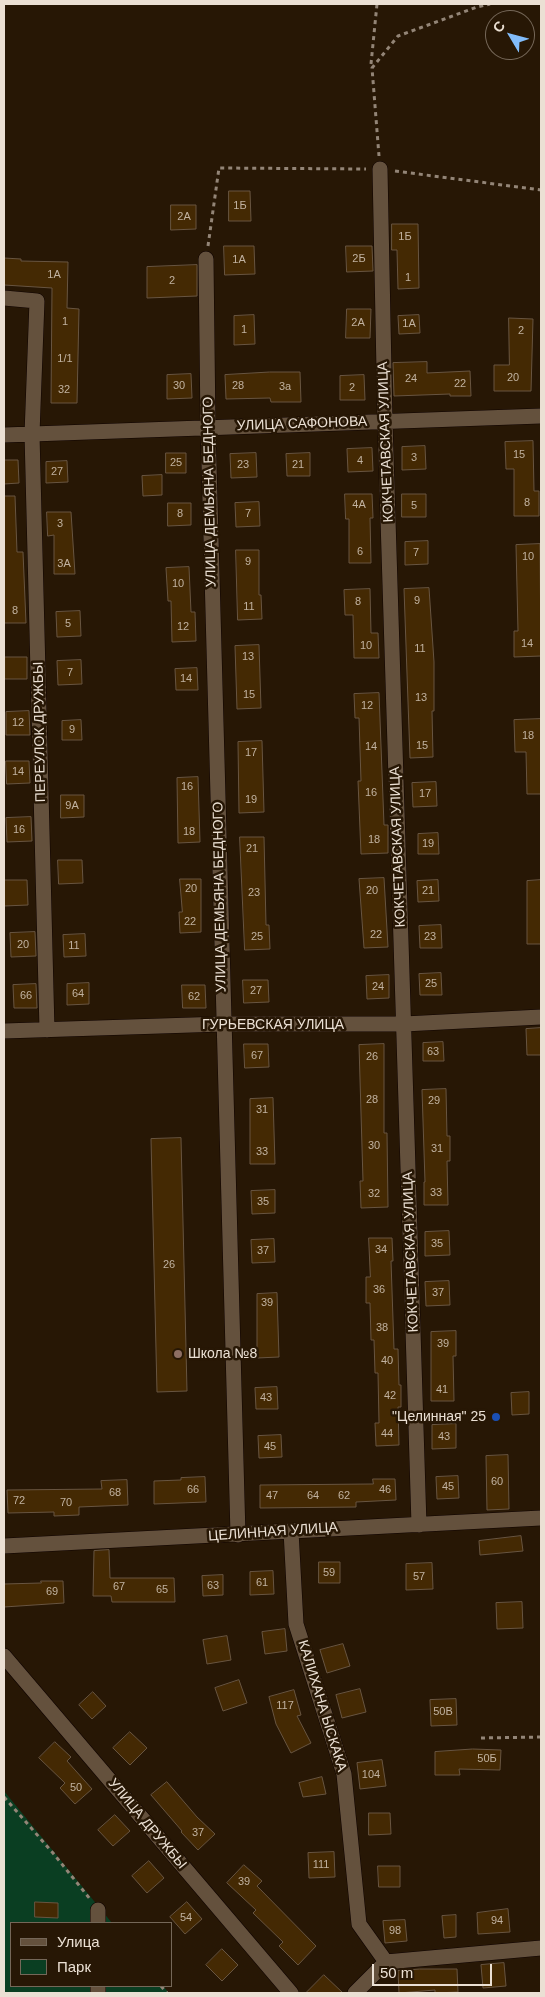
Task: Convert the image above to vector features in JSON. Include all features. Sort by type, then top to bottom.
[{"type":"street","name":"КОКЧЕТАВСКАЯ УЛИЦА","points":[[380,169],[385,422],[420,1525]]},
{"type":"street","name":"УЛИЦА ДЕМЬЯНА БЕДНОГО","points":[[206,259],[208,427],[238,1535]]},
{"type":"street","name":"ПЕРЕУЛОК ДРУЖБЫ","points":[[4,298],[37,300],[32,434],[48,1030]]},
{"type":"street","name":"УЛИЦА САФОНОВА","points":[[4,435],[541,416]]},
{"type":"street","name":"ГУРЬЕВСКАЯ УЛИЦА","points":[[4,1031],[223,1024],[404,1024],[541,1017]]},
{"type":"street","name":"ЦЕЛИННАЯ УЛИЦА","points":[[4,1546],[541,1518]]},
{"type":"street","name":"КАЛИХАНА ЫСКАКА","points":[[291,1530],[296,1624],[314,1686],[344,1774],[359,1924],[386,1962]]},
{"type":"street","name":"УЛИЦА ДРУЖБЫ","points":[[4,1656],[291,1993]]},
{"type":"street","points":[[355,1993],[386,1962],[541,1948]]},
{"type":"path","points":[[378,4],[372,66],[380,169]]},
{"type":"path","points":[[372,66],[398,36],[490,4]]},
{"type":"path","points":[[206,259],[219,168],[380,169],[541,190]]},
{"type":"path","points":[[481,1738],[541,1737]]},
{"type":"path","points":[[4,1797],[53,1853],[98,1917]]},
{"type":"green space","points":[[4,1791],[111,1922],[10,1922],[10,1987],[164,1987],[169,1993],[4,1993]]},
{"type":"building","points":[[229,191],[250,191],[251,221],[229,221]]},
{"type":"building","points":[[171,205],[196,205],[196,229],[171,230]]},
{"type":"building","points":[[392,224],[418,224],[419,288],[398,289],[397,250],[392,250]]},
{"type":"building","points":[[224,246],[254,246],[255,274],[225,275]]},
{"type":"building","points":[[346,246],[372,246],[373,271],[347,272]]},
{"type":"building","points":[[4,258],[21,259],[21,261],[68,262],[67,308],[79,309],[77,403],[51,403],[52,288],[4,285]]},
{"type":"building","points":[[197,265],[197,296],[147,298],[147,267]]},
{"type":"building","points":[[347,309],[371,309],[370,338],[346,338]]},
{"type":"building","points":[[254,315],[255,344],[234,345],[234,316]]},
{"type":"building","points":[[419,315],[420,333],[399,334],[398,316]]},
{"type":"building","points":[[509,318],[533,319],[531,391],[494,391],[494,365],[509,365]]},
{"type":"building","points":[[427,362],[427,373],[470,371],[471,396],[450,396],[450,394],[394,396],[393,363]]},
{"type":"building","points":[[300,372],[301,402],[271,402],[270,398],[226,399],[225,375]]},
{"type":"building","points":[[191,374],[192,398],[167,399],[167,375]]},
{"type":"building","points":[[364,375],[365,400],[340,400],[340,376]]},
{"type":"building","points":[[533,441],[534,491],[539,491],[539,516],[514,516],[514,469],[506,469],[505,442]]},
{"type":"building","points":[[425,446],[426,469],[402,470],[402,447]]},
{"type":"building","points":[[372,448],[373,471],[348,472],[347,449]]},
{"type":"building","points":[[166,453],[186,453],[186,473],[166,473]]},
{"type":"building","points":[[256,453],[257,477],[231,478],[230,454]]},
{"type":"building","points":[[310,453],[310,476],[287,476],[286,454]]},
{"type":"building","points":[[4,460],[18,460],[19,483],[4,484]]},
{"type":"building","points":[[67,461],[68,482],[46,483],[46,462]]},
{"type":"building","points":[[162,475],[162,495],[143,496],[142,476]]},
{"type":"building","points":[[345,494],[372,494],[373,518],[370,518],[371,563],[349,563],[349,519],[346,519]]},
{"type":"building","points":[[402,494],[426,494],[426,517],[402,517]]},
{"type":"building","points":[[4,496],[15,496],[17,552],[23,552],[26,623],[4,623]]},
{"type":"building","points":[[259,502],[260,526],[236,527],[235,503]]},
{"type":"building","points":[[168,503],[191,503],[191,525],[168,526]]},
{"type":"building","points":[[47,512],[71,512],[75,574],[54,574],[54,535],[48,536]]},
{"type":"building","points":[[428,541],[428,564],[405,565],[405,542]]},
{"type":"building","points":[[540,544],[541,656],[514,657],[514,631],[518,631],[516,545]]},
{"type":"building","points":[[236,550],[259,550],[259,595],[261,595],[262,619],[238,620]]},
{"type":"building","points":[[189,567],[191,612],[195,612],[196,641],[172,642],[171,601],[168,601],[166,568]]},
{"type":"building","points":[[429,588],[434,662],[433,757],[410,758],[404,589]]},
{"type":"building","points":[[370,589],[371,633],[378,633],[379,658],[354,658],[353,615],[345,615],[344,590]]},
{"type":"building","points":[[80,611],[81,636],[57,637],[56,612]]},
{"type":"building","points":[[259,645],[261,708],[237,709],[235,646]]},
{"type":"building","points":[[5,657],[27,657],[27,679],[5,679]]},
{"type":"building","points":[[81,660],[82,684],[58,685],[57,661]]},
{"type":"building","points":[[197,668],[198,690],[176,690],[175,669]]},
{"type":"building","points":[[379,693],[384,825],[388,825],[388,853],[361,854],[358,781],[361,781],[359,718],[355,718],[354,694]]},
{"type":"building","points":[[29,711],[30,735],[6,735],[6,712]]},
{"type":"building","points":[[541,719],[541,794],[527,794],[526,752],[515,752],[514,720]]},
{"type":"building","points":[[81,720],[82,740],[62,740],[62,721]]},
{"type":"building","points":[[262,741],[264,812],[239,813],[238,742]]},
{"type":"building","points":[[6,761],[29,761],[30,783],[7,784]]},
{"type":"building","points":[[198,777],[200,842],[178,843],[177,778]]},
{"type":"building","points":[[436,782],[437,806],[413,807],[412,783]]},
{"type":"building","points":[[61,795],[84,795],[84,817],[61,818]]},
{"type":"building","points":[[31,817],[32,841],[7,842],[6,818]]},
{"type":"building","points":[[438,833],[439,854],[418,854],[418,834]]},
{"type":"building","points":[[240,837],[264,837],[266,925],[269,925],[270,949],[245,950]]},
{"type":"building","points":[[58,860],[82,860],[83,883],[59,884]]},
{"type":"building","points":[[384,878],[388,947],[364,948],[359,879]]},
{"type":"building","points":[[180,879],[201,879],[201,932],[180,933],[179,912],[182,912]]},
{"type":"building","points":[[4,880],[27,880],[28,905],[4,906]]},
{"type":"building","points":[[438,880],[439,901],[418,902],[417,881]]},
{"type":"building","points":[[541,880],[541,944],[527,944],[527,881]]},
{"type":"building","points":[[441,925],[442,948],[420,948],[419,926]]},
{"type":"building","points":[[35,932],[36,956],[11,957],[10,933]]},
{"type":"building","points":[[85,934],[86,956],[64,957],[63,935]]},
{"type":"building","points":[[441,973],[442,995],[420,995],[419,974]]},
{"type":"building","points":[[389,975],[389,998],[367,999],[366,976]]},
{"type":"building","points":[[243,980],[268,980],[269,1002],[244,1003]]},
{"type":"building","points":[[89,983],[89,1004],[67,1005],[67,984]]},
{"type":"building","points":[[36,984],[37,1008],[14,1008],[13,985]]},
{"type":"building","points":[[182,985],[205,985],[206,1008],[183,1008]]},
{"type":"building","points":[[541,1028],[541,1055],[527,1055],[526,1029]]},
{"type":"building","points":[[443,1042],[444,1061],[423,1061],[423,1043]]},
{"type":"building","points":[[244,1044],[268,1044],[269,1067],[245,1068]]},
{"type":"building","points":[[384,1044],[384,1133],[387,1133],[388,1207],[361,1208],[360,1181],[363,1181],[359,1045]]},
{"type":"building","points":[[446,1089],[447,1136],[450,1136],[450,1161],[447,1161],[448,1205],[424,1205],[422,1090]]},
{"type":"building","points":[[273,1098],[275,1164],[250,1164],[250,1099]]},
{"type":"building","points":[[181,1138],[187,1391],[157,1392],[151,1139]]},
{"type":"building","points":[[275,1190],[275,1213],[252,1214],[251,1191]]},
{"type":"building","points":[[449,1231],[450,1255],[425,1256],[425,1232]]},
{"type":"building","points":[[369,1238],[392,1238],[394,1349],[398,1349],[399,1385],[401,1385],[401,1407],[398,1407],[399,1445],[376,1446],[375,1423],[379,1423],[378,1373],[375,1373],[374,1340],[371,1340],[370,1303],[366,1303],[366,1277],[370,1277]]},
{"type":"building","points":[[274,1239],[275,1262],[252,1263],[251,1240]]},
{"type":"building","points":[[449,1281],[450,1305],[426,1306],[425,1282]]},
{"type":"building","points":[[277,1293],[279,1357],[257,1358],[257,1294]]},
{"type":"building","points":[[456,1331],[456,1356],[453,1356],[454,1401],[431,1401],[431,1332]]},
{"type":"building","points":[[277,1387],[278,1409],[256,1409],[255,1388]]},
{"type":"building","points":[[529,1392],[529,1414],[512,1415],[511,1393]]},
{"type":"building","points":[[456,1424],[456,1448],[432,1449],[432,1425]]},
{"type":"building","points":[[281,1435],[282,1457],[259,1458],[258,1436]]},
{"type":"building","points":[[508,1455],[509,1509],[487,1510],[486,1456]]},
{"type":"building","points":[[458,1476],[459,1498],[437,1499],[436,1477]]},
{"type":"building","points":[[205,1477],[206,1502],[154,1504],[154,1481]]},
{"type":"building","points":[[373,1479],[395,1479],[396,1500],[356,1502],[356,1507],[260,1508],[260,1485],[373,1484]]},
{"type":"building","points":[[127,1480],[128,1505],[79,1507],[79,1515],[54,1516],[54,1512],[8,1513],[7,1490],[102,1489],[101,1481]]},
{"type":"building","points":[[521,1536],[523,1551],[480,1555],[479,1541]]},
{"type":"building","points":[[109,1550],[110,1578],[174,1578],[175,1602],[112,1602],[111,1596],[93,1596],[94,1551]]},
{"type":"building","points":[[319,1562],[340,1562],[340,1583],[319,1583]]},
{"type":"building","points":[[432,1563],[433,1589],[406,1590],[406,1564]]},
{"type":"building","points":[[273,1571],[274,1594],[250,1595],[250,1572]]},
{"type":"building","points":[[223,1575],[223,1595],[203,1596],[202,1576]]},
{"type":"building","points":[[41,1581],[63,1581],[64,1603],[4,1607],[4,1584],[41,1583]]},
{"type":"building","points":[[522,1602],[523,1628],[497,1629],[496,1603]]},
{"type":"building","points":[[285,1629],[287,1651],[265,1654],[262,1632]]},
{"type":"building","points":[[227,1636],[231,1660],[207,1664],[203,1640]]},
{"type":"building","points":[[343,1644],[350,1666],[327,1673],[320,1650]]},
{"type":"building","points":[[239,1680],[247,1703],[223,1711],[215,1688]]},
{"type":"building","points":[[360,1689],[366,1712],[342,1718],[336,1695]]},
{"type":"building","points":[[294,1690],[301,1715],[297,1716],[311,1743],[291,1753],[276,1724],[269,1697]]},
{"type":"building","points":[[93,1692],[106,1706],[92,1719],[79,1705]]},
{"type":"building","points":[[456,1699],[457,1725],[431,1726],[430,1700]]},
{"type":"building","points":[[130,1732],[147,1748],[130,1765],[113,1748]]},
{"type":"building","points":[[55,1742],[71,1757],[67,1761],[92,1789],[75,1804],[60,1788],[65,1783],[39,1758]]},
{"type":"building","points":[[473,1749],[501,1750],[500,1770],[459,1769],[460,1775],[435,1775],[435,1752]]},
{"type":"building","points":[[382,1760],[386,1786],[360,1789],[357,1763]]},
{"type":"building","points":[[322,1777],[326,1794],[303,1797],[299,1783]]},
{"type":"building","points":[[167,1782],[197,1817],[215,1834],[198,1850],[151,1795]]},
{"type":"building","points":[[369,1813],[390,1813],[391,1834],[369,1835]]},
{"type":"building","points":[[115,1815],[130,1831],[113,1846],[98,1830]]},
{"type":"building","points":[[334,1852],[335,1877],[309,1878],[308,1853]]},
{"type":"building","points":[[149,1861],[164,1878],[147,1893],[132,1876]]},
{"type":"building","points":[[244,1865],[262,1881],[257,1886],[316,1946],[298,1965],[279,1946],[283,1942],[253,1913],[256,1910],[227,1883]]},
{"type":"building","points":[[378,1866],[400,1866],[400,1887],[379,1887]]},
{"type":"building","points":[[35,1902],[58,1903],[58,1918],[35,1917]]},
{"type":"building","points":[[187,1902],[202,1919],[185,1934],[170,1917]]},
{"type":"building","points":[[508,1909],[510,1932],[478,1934],[477,1913]]},
{"type":"building","points":[[456,1915],[456,1937],[444,1938],[442,1916]]},
{"type":"building","points":[[405,1920],[407,1941],[385,1943],[383,1921]]},
{"type":"building","points":[[222,1949],[238,1965],[222,1981],[206,1965]]},
{"type":"building","points":[[504,1963],[506,1986],[483,1988],[481,1965]]},
{"type":"building","points":[[457,1969],[458,1992],[435,1993],[435,1990],[399,1993],[398,1971]]},
{"type":"building","points":[[324,1975],[343,1993],[306,1993]]},
{"type":"place","name":"Школа №8","points":[[178,1354]]},
{"type":"place","name":"\"Целинная\" 25","points":[[496,1417]]}]
